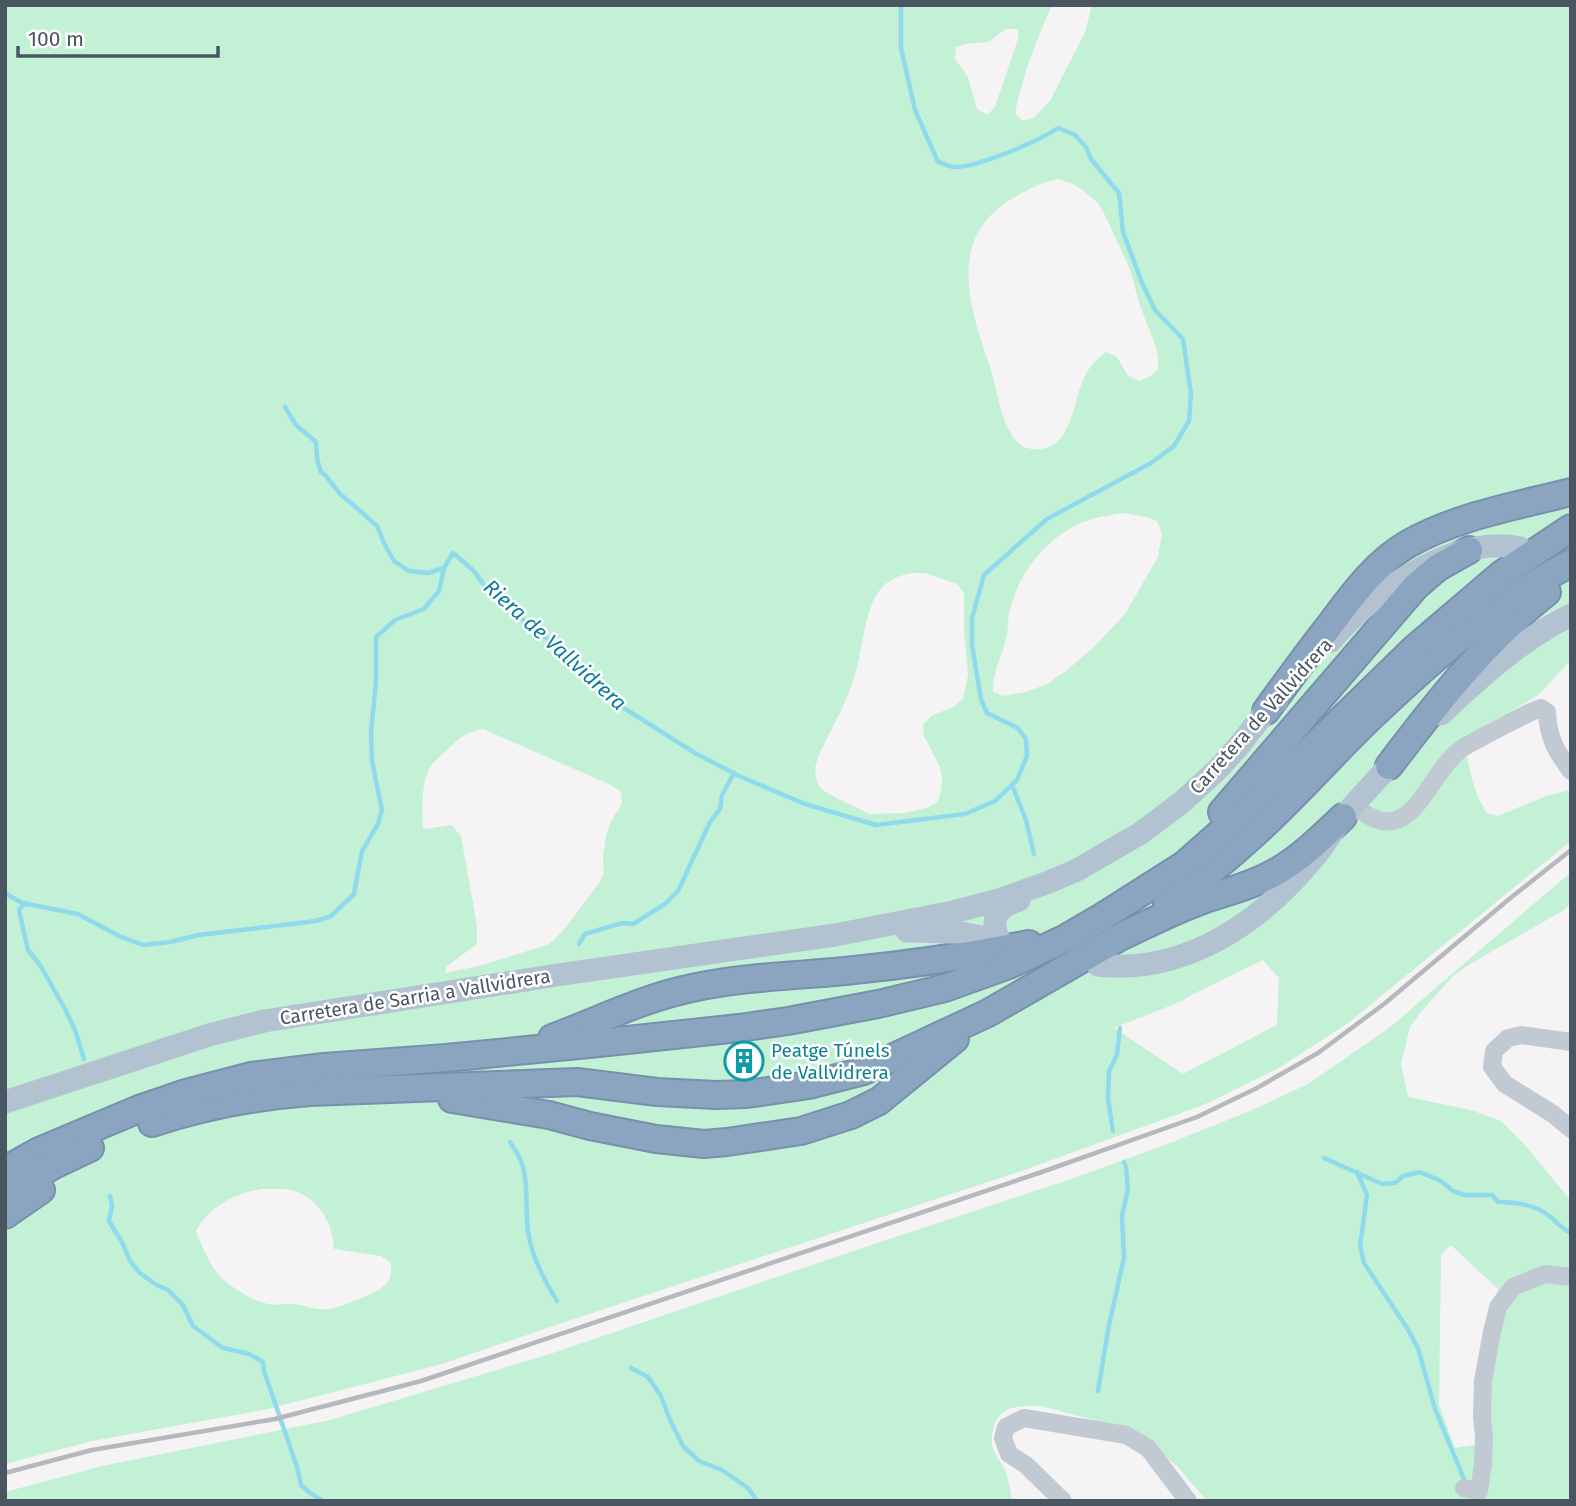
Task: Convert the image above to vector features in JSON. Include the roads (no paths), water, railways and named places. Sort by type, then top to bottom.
[{"type":"highway","points":[[1266,711],[1336,617],[1386,559],[1406,545],[1455,523],[1571,492]]},
{"type":"highway","points":[[5,1170],[39,1151],[139,1109],[251,1076],[324,1067],[517,1051],[788,1021],[945,988],[1009,965],[1102,918],[1184,865],[1270,789],[1414,649],[1502,574],[1571,528]]},
{"type":"highway","points":[[1102,918],[1199,838],[1416,586],[1437,568],[1469,550]]},
{"type":"highway","points":[[1120,937],[1199,880],[1255,834],[1373,715],[1450,645],[1506,602],[1571,563]]},
{"type":"highway","points":[[1389,766],[1443,696],[1501,631],[1556,585],[1571,577]]},
{"type":"highway","points":[[5,1193],[54,1165],[133,1129],[180,1114],[274,1095],[577,1082],[716,1095],[747,1094],[832,1081],[864,1071],[988,1013],[1120,937],[1187,906],[1267,877],[1300,856],[1349,811]]},
{"type":"highway","points":[[517,1051],[642,1002],[693,987],[922,962],[1066,937]]},
{"type":"highway","points":[[370,1091],[449,1098],[499,1106],[682,1143],[727,1142],[801,1131],[851,1115],[879,1101],[988,1013]]},
{"type":"highway","points":[[5,1215],[94,1154],[106,1141]]},
{"type":"main road","name":"Carretera de Vallvidrera","points":[[835,935],[989,903],[1077,870],[1117,848],[1182,802],[1217,770],[1266,711],[1307,670],[1342,628],[1365,607],[1411,574],[1448,555],[1493,545],[1520,548]]},
{"type":"main road","points":[[1098,965],[1141,965],[1172,959],[1209,945],[1259,914],[1284,892],[1315,857],[1349,811],[1419,734],[1514,649],[1571,615]]},
{"type":"main road","points":[[835,935],[924,930],[955,932],[999,940],[996,923],[1000,909],[1021,900],[1049,882]]},
{"type":"main road","name":"Carretera de Sarria a Vallvidrera","points":[[5,1102],[209,1035],[264,1021],[835,935]]},
{"type":"street","points":[[1349,811],[1380,821],[1408,815],[1419,804],[1447,761],[1461,749],[1532,710],[1541,708],[1547,712],[1548,728],[1555,750],[1571,771]]},
{"type":"street","points":[[1571,1042],[1522,1035],[1508,1038],[1494,1051],[1492,1066],[1505,1084],[1553,1114],[1571,1129]]},
{"type":"street","points":[[1464,1488],[1479,1491],[1483,1464],[1483,1381],[1498,1307],[1513,1287],[1545,1274],[1571,1277]]},
{"type":"street","points":[[1063,1501],[1026,1465],[1009,1454],[1003,1438],[1006,1427],[1024,1418],[1126,1435],[1148,1448],[1188,1501]]},
{"type":"waterway","name":"Riera de Vallvidrera","points":[[5,893],[22,903],[78,914],[119,936],[143,945],[199,935],[316,921],[331,916],[354,894],[362,851],[378,824],[382,810],[372,761],[376,637],[395,620],[424,609],[439,591],[444,568],[453,553],[474,571],[486,588],[563,651],[592,684],[616,703],[695,753],[739,776],[805,804],[876,825],[965,814],[995,801],[1017,780],[1027,756],[1026,739],[1018,728],[987,713],[981,699],[972,645],[972,618],[984,575],[1047,519],[1151,463],[1174,446],[1189,421],[1191,394],[1183,339],[1155,310],[1142,283],[1123,232],[1119,193],[1075,135],[1058,128],[992,159],[954,167],[938,162],[915,110],[901,48],[901,5]]},
{"type":"waterway","points":[[285,407],[296,425],[316,442],[321,472],[340,494],[377,526],[394,561],[409,571],[428,573],[444,568]]},
{"type":"waterway","points":[[579,944],[585,934],[622,923],[633,924],[665,904],[678,891],[710,822],[720,809],[722,795],[734,773]]},
{"type":"waterway","points":[[1012,785],[1026,820],[1034,854]]},
{"type":"waterway","points":[[25,903],[19,910],[28,950],[40,965],[65,1009],[84,1059]]},
{"type":"waterway","points":[[1113,1131],[1108,1099],[1109,1072],[1117,1054],[1120,1028]]},
{"type":"waterway","points":[[510,1142],[523,1169],[532,1250],[557,1301]]},
{"type":"waterway","points":[[1324,1158],[1382,1184],[1395,1183],[1403,1176],[1420,1172],[1465,1195],[1492,1195],[1498,1202],[1537,1208],[1571,1233]]},
{"type":"waterway","points":[[1098,1391],[1124,1258],[1122,1216],[1128,1189],[1124,1162]]},
{"type":"waterway","points":[[1357,1172],[1367,1195],[1360,1246],[1364,1263],[1418,1348],[1435,1409],[1466,1484]]},
{"type":"waterway","points":[[110,1196],[112,1206],[109,1221],[130,1261],[140,1273],[168,1290],[183,1305],[193,1326],[223,1348],[249,1354],[263,1362],[301,1485],[323,1501]]},
{"type":"waterway","points":[[631,1368],[648,1377],[661,1396],[683,1446],[699,1461],[722,1470],[748,1488],[757,1501]]},
{"type":"railway","points":[[5,1473],[92,1450],[275,1419],[421,1381],[1039,1173],[1197,1117],[1255,1089],[1318,1053],[1384,1004],[1571,850]]},
{"type":"place","name":"Peatge Túnels de Vallvidrera","points":[[744,1061]]}]
